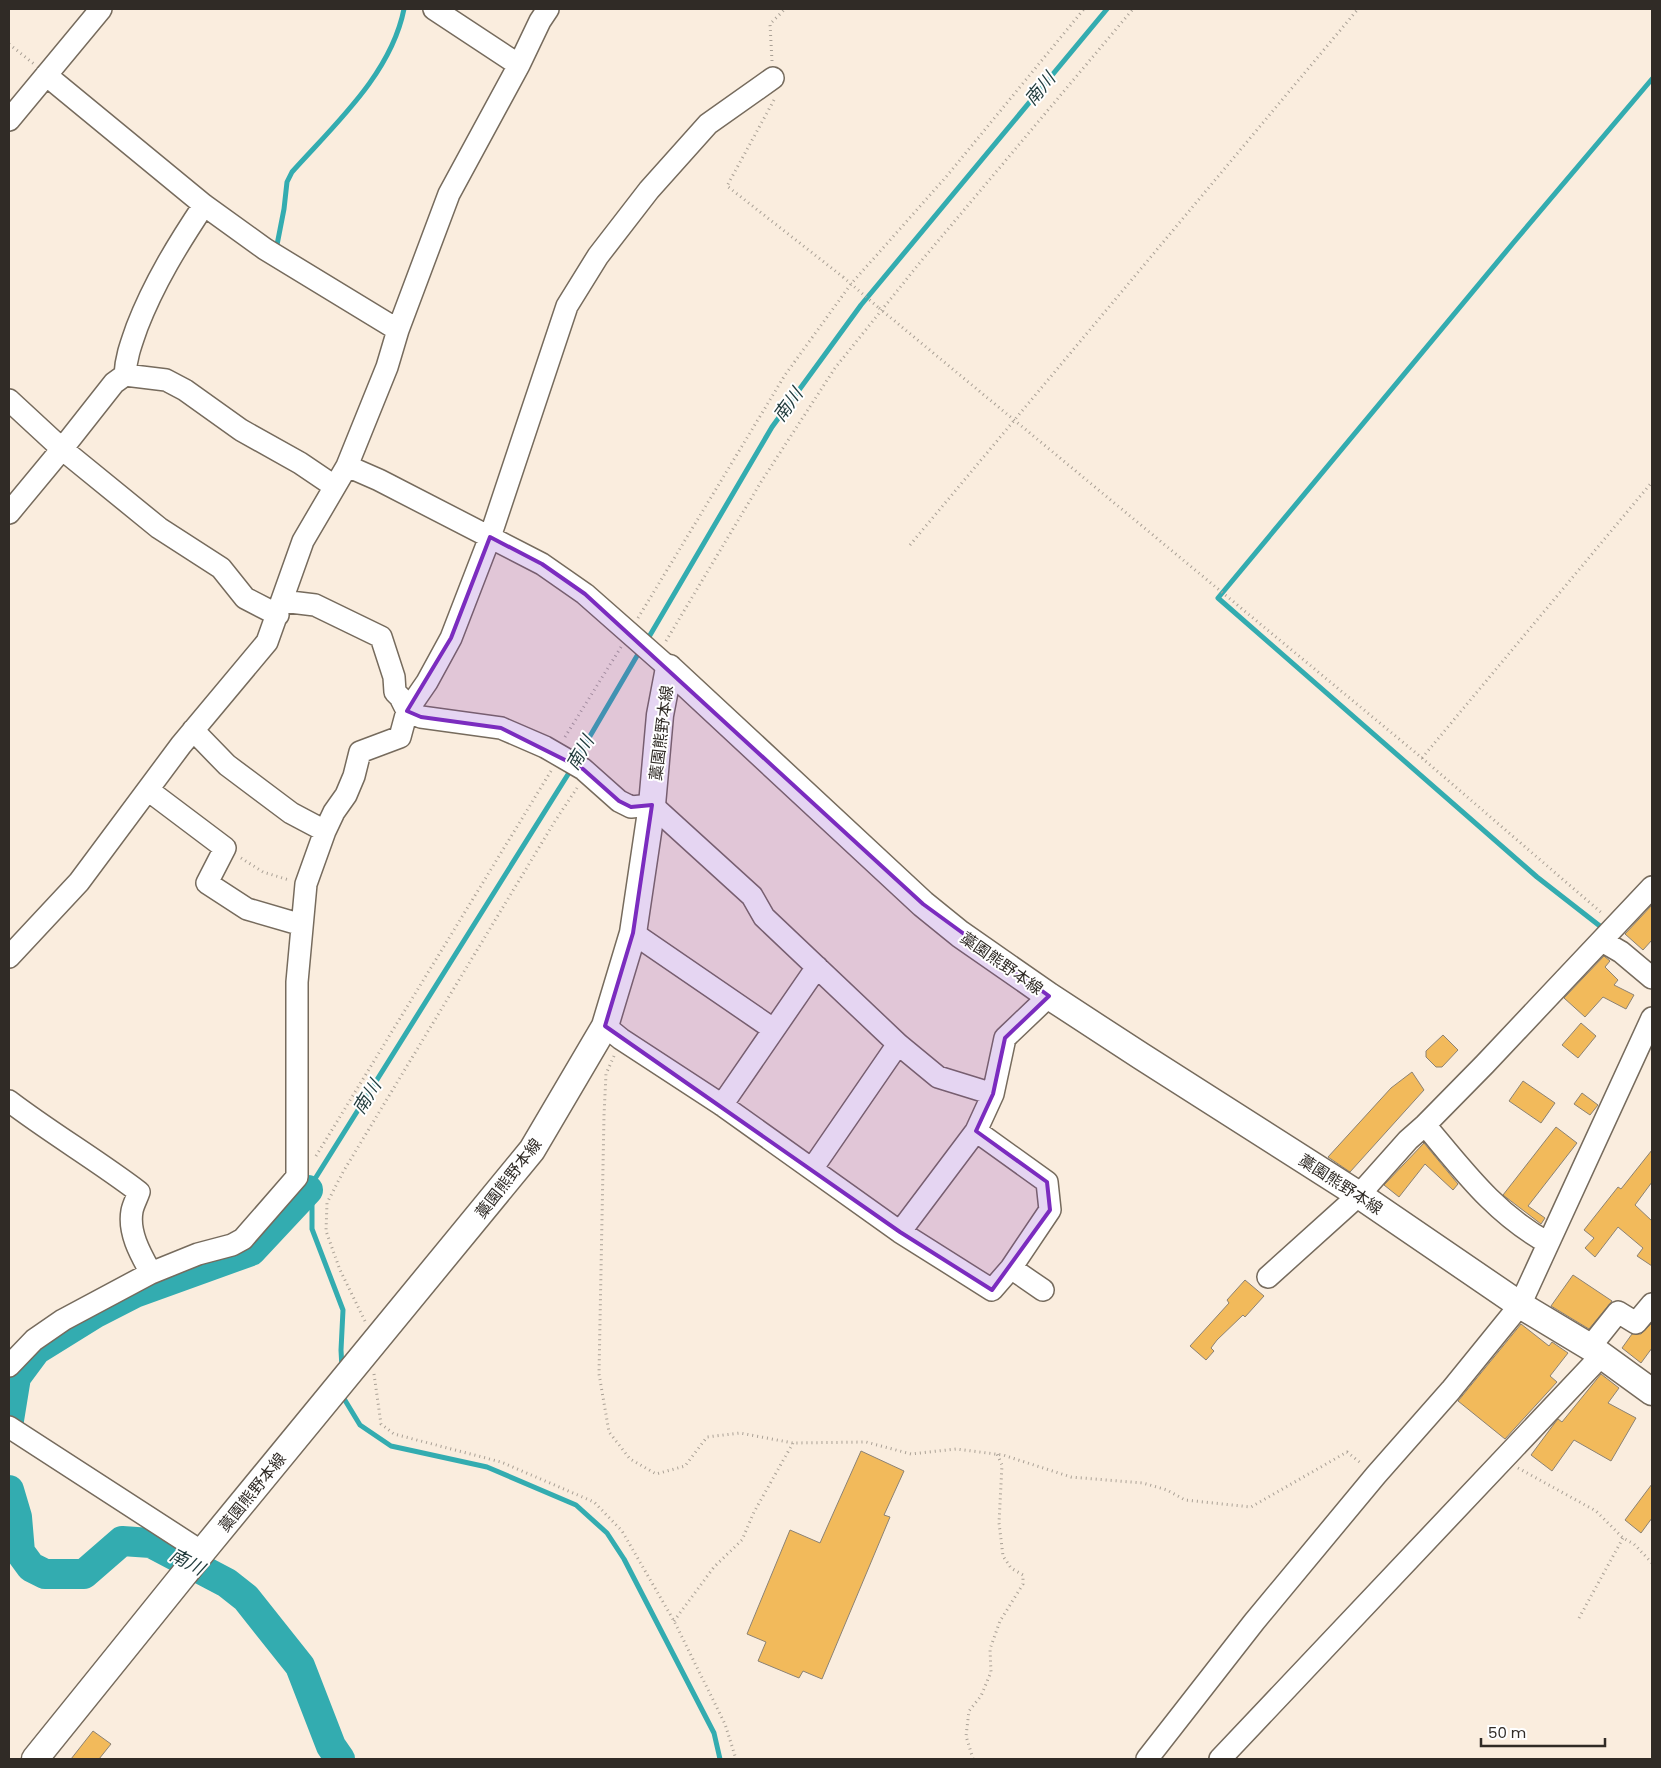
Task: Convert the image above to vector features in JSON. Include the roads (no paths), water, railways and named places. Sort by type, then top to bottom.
[{"type":"main road","name":"藁園熊野本線","points":[[35,1759],[532,1150],[613,1032],[633,933],[652,805],[660,715],[660,659]]},
{"type":"main road","name":"藁園熊野本線","points":[[660,659],[923,904],[960,934],[1049,996],[1359,1195],[1520,1305],[1596,1351],[1652,1392]]},
{"type":"street","points":[[9,120],[101,9]]},
{"type":"street","points":[[434,9],[519,65]]},
{"type":"street","points":[[9,957],[79,882],[194,730],[267,642],[303,541],[346,466],[387,367],[398,330],[449,194],[548,9]]},
{"type":"street","points":[[46,75],[204,205],[265,249],[398,330]]},
{"type":"street","points":[[9,1366],[34,1340],[64,1320],[151,1273],[198,1254],[232,1245],[243,1238],[297,1177],[297,982],[306,884],[325,831],[334,812],[346,795],[360,752],[400,737],[407,711],[427,682],[451,638],[490,537],[567,306],[598,256],[644,198],[708,124],[773,78]]},
{"type":"street","points":[[125,375],[126,359],[145,307],[171,254],[204,205]]},
{"type":"street","points":[[9,513],[114,383],[125,375],[166,380],[185,390],[241,430],[300,463],[334,486]]},
{"type":"street","points":[[9,400],[62,449],[159,528],[221,568],[245,598],[280,608],[314,605],[376,634],[394,677],[395,692],[400,697],[407,711],[421,717],[501,728],[545,747],[585,771],[620,801],[631,806],[652,805],[752,896],[764,917],[898,1044],[938,1077],[993,1094]]},
{"type":"street","points":[[346,466],[542,564],[578,589],[660,659]]},
{"type":"street","points":[[194,730],[228,765],[291,813],[325,831]]},
{"type":"street","points":[[148,790],[225,848],[208,883],[247,909],[302,925]]},
{"type":"street","points":[[1268,1276],[1359,1195],[1408,1140],[1617,926],[1652,887]]},
{"type":"street","points":[[633,933],[773,1029]]},
{"type":"street","points":[[1602,941],[1621,952],[1652,978]]},
{"type":"street","points":[[722,1105],[773,1029],[818,967]]},
{"type":"street","points":[[900,1232],[976,1131],[993,1094],[1005,1038],[1049,996]]},
{"type":"street","points":[[1148,1759],[1254,1622],[1376,1475],[1451,1390],[1520,1305],[1652,1018]]},
{"type":"street","points":[[613,1032],[722,1105],[900,1232],[992,1290],[1011,1268],[1050,1210],[1047,1182],[976,1131]]},
{"type":"street","points":[[812,1169],[898,1044]]},
{"type":"street","points":[[9,1101],[139,1192],[132,1211],[131,1226],[138,1247],[151,1273]]},
{"type":"street","points":[[1425,1124],[1471,1180],[1512,1221],[1548,1243]]},
{"type":"street","points":[[1011,1268],[1043,1290]]},
{"type":"street","points":[[1220,1759],[1503,1460],[1596,1351],[1618,1312],[1636,1323],[1652,1304]]},
{"type":"street","points":[[17,1433],[196,1561]]},
{"type":"waterway","points":[[276,250],[287,182],[292,172],[343,116],[374,76],[387,55],[397,33],[404,9]]},
{"type":"waterway","name":"南川","points":[[646,642],[772,427],[861,305],[1107,9]]},
{"type":"waterway","points":[[1605,930],[1537,877],[1218,598],[1652,79]]},
{"type":"waterway","name":"南川","points":[[576,760],[641,649]]},
{"type":"waterway","name":"南川","points":[[342,1368],[343,1310],[312,1229],[312,1197],[308,1190],[572,768]]},
{"type":"waterway","name":"南川","points":[[9,1420],[16,1377],[36,1350],[94,1314],[135,1293],[251,1251],[308,1190]]},
{"type":"waterway","points":[[343,1393],[343,1397],[360,1425],[391,1446],[487,1467],[576,1505],[607,1533],[624,1559],[714,1733],[720,1759]]},
{"type":"waterway","name":"南川","points":[[9,1490],[17,1517],[20,1552],[31,1567],[45,1574],[84,1574],[122,1541],[151,1543],[227,1583],[246,1598],[300,1666],[331,1746],[340,1759]]}]
